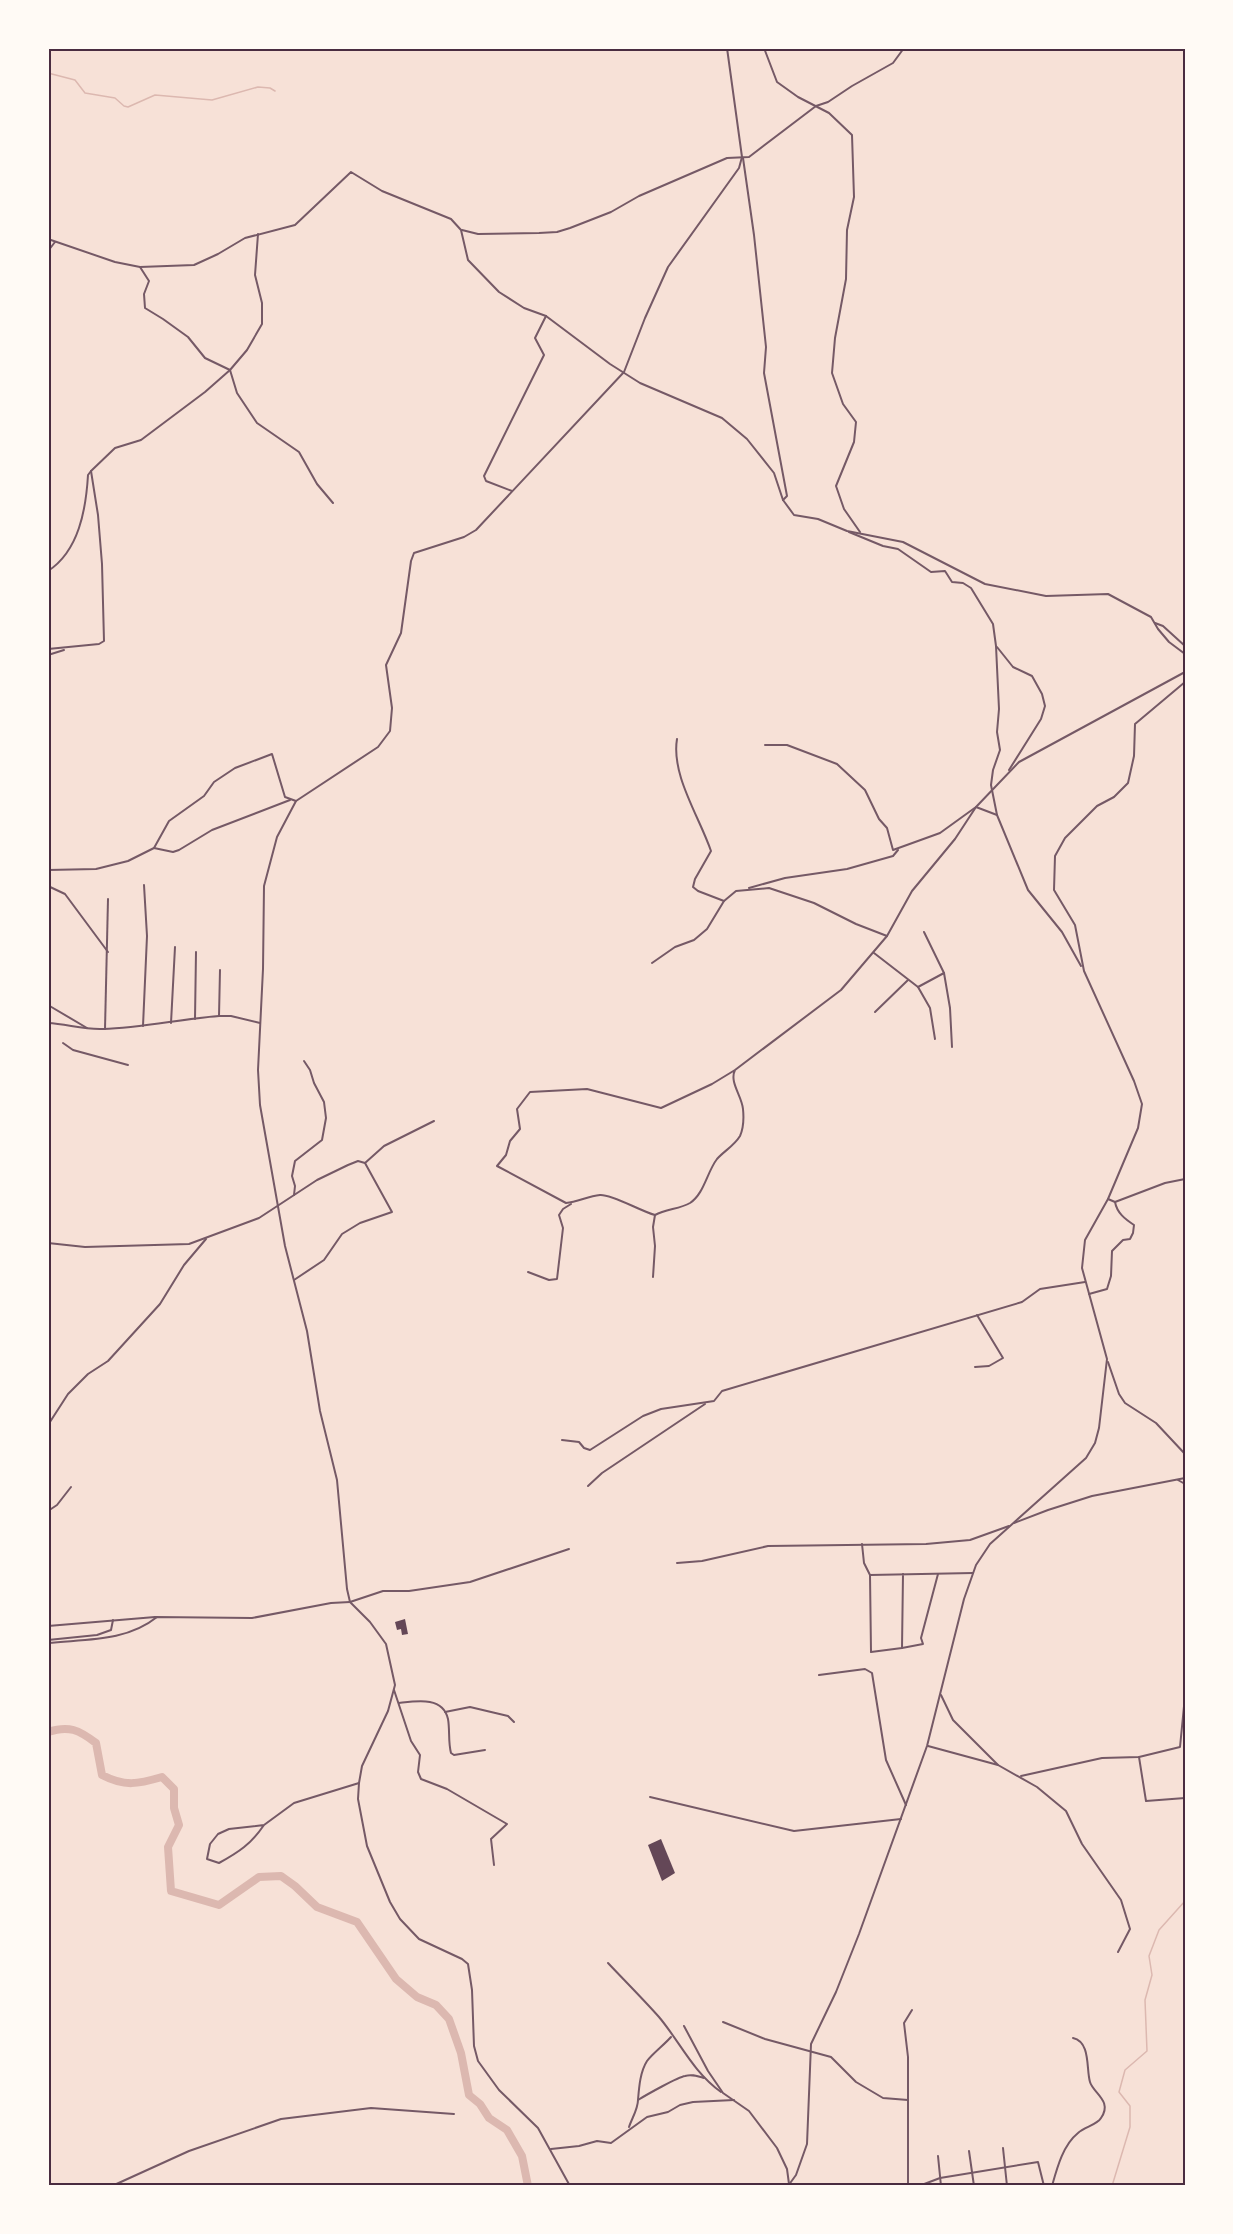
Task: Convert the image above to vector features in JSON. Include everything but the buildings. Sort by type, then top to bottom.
[{"type":"street","points":[[727,48],[754,235],[766,346],[764,373],[788,496],[783,501]]},
{"type":"street","points":[[764,48],[777,82],[798,97],[829,113],[852,135],[854,197],[847,230],[846,279],[832,373],[843,404],[856,422],[854,442],[836,486],[844,509],[860,532]]},
{"type":"street","points":[[461,230],[478,234],[557,232],[610,212],[639,196],[728,158],[749,157],[816,106],[828,102],[893,63],[904,48]]},
{"type":"street","points":[[570,2186],[538,2128],[499,2090],[478,2061],[474,2046],[472,1990],[468,1964],[419,1939],[400,1919],[390,1902],[367,1846],[358,1799],[362,1766],[388,1711],[396,1685],[386,1644],[370,1622],[350,1602],[337,1480],[320,1411],[307,1331],[285,1246],[260,1105],[258,1070],[264,886],[277,837],[296,801],[378,747],[390,731],[392,708],[386,665],[401,633],[414,553],[464,537],[476,530],[624,372],[668,267],[739,168],[742,157]]},
{"type":"street","points":[[48,238],[115,262],[140,267],[194,265],[245,238],[295,225],[351,172],[382,191],[452,219],[461,230],[468,260],[498,292],[524,308],[546,316],[610,364],[640,383],[722,418],[747,439],[774,473],[783,501],[794,516],[818,519],[883,546],[898,549],[932,572],[945,572],[952,582],[971,588],[993,624],[996,646],[1000,750],[993,770],[992,790],[997,815],[1028,890],[1062,932],[1084,971],[1134,1081],[1142,1104],[1138,1128],[1108,1199],[1085,1240],[1082,1268],[1085,1282],[1119,1394],[1125,1403],[1156,1423],[1185,1454]]},
{"type":"street","points":[[48,571],[56,566],[81,525],[88,475],[91,471],[116,448],[141,440],[151,434],[205,392],[230,370],[247,350],[262,324],[262,303],[255,275],[258,234]]},
{"type":"street","points":[[48,251],[55,242]]},
{"type":"street","points":[[140,267],[149,281],[144,294],[145,308],[188,337],[205,358],[230,370],[237,393],[257,423],[299,452],[317,484],[333,503]]},
{"type":"street","points":[[512,491],[486,481],[484,476],[544,356],[535,338],[546,316]]},
{"type":"street","points":[[48,650],[99,644],[104,640],[98,516],[91,471]]},
{"type":"street","points":[[847,531],[903,542],[986,584],[1046,596],[1108,594],[1152,617],[1169,642],[1185,654]]},
{"type":"street","points":[[1155,623],[1163,626],[1185,646]]},
{"type":"street","points":[[996,646],[1013,667],[1032,676],[1042,694],[1045,706],[1041,719],[1004,777]]},
{"type":"street","points":[[48,655],[67,649]]},
{"type":"street","points":[[735,1070],[732,1075],[741,1096],[744,1126],[739,1138],[717,1160],[695,1199],[688,1205],[665,1210],[655,1215],[607,1195],[566,1203],[497,1166],[506,1155],[510,1141],[520,1129],[517,1109],[530,1092],[587,1089],[661,1108],[735,1070],[841,990],[887,936],[912,891],[955,839],[976,807],[1019,762],[1185,672]]},
{"type":"street","points":[[1084,971],[1075,925],[1054,890],[1055,855],[1065,838],[1097,806],[1114,797],[1128,783],[1134,756],[1135,724],[1185,682]]},
{"type":"street","points":[[676,740],[678,770],[711,851],[693,886],[698,891],[724,901]]},
{"type":"street","points":[[765,745],[787,745],[837,764],[864,790],[879,819],[887,828],[893,850],[898,850]]},
{"type":"street","points":[[48,870],[96,869],[128,861],[154,848],[169,822],[204,796],[214,782],[234,768],[272,754],[285,797],[296,801]]},
{"type":"street","points":[[154,848],[173,852],[179,850],[212,830],[291,800]]},
{"type":"street","points":[[742,890],[785,878],[847,869],[893,856],[898,850],[939,833],[976,807]]},
{"type":"street","points":[[976,807],[997,815]]},
{"type":"street","points":[[143,1027],[147,936],[144,885]]},
{"type":"street","points":[[48,886],[65,894],[108,952]]},
{"type":"street","points":[[652,963],[707,929],[724,901],[735,891],[742,890],[769,888],[814,903],[856,924],[887,936]]},
{"type":"street","points":[[105,1029],[108,899]]},
{"type":"street","points":[[924,932],[944,973],[950,1008],[952,1047]]},
{"type":"street","points":[[171,1023],[175,947]]},
{"type":"street","points":[[195,1019],[196,952]]},
{"type":"street","points":[[874,953],[918,987],[930,1008],[935,1039]]},
{"type":"street","points":[[219,1016],[220,970]]},
{"type":"street","points":[[918,987],[944,973]]},
{"type":"street","points":[[875,1012],[908,980]]},
{"type":"street","points":[[48,1005],[90,1029]]},
{"type":"street","points":[[48,1023],[105,1029],[143,1027],[231,1016],[260,1023]]},
{"type":"street","points":[[63,1043],[73,1050],[128,1065]]},
{"type":"street","points":[[294,1195],[292,1166],[295,1161],[322,1140],[326,1118],[324,1102],[304,1061]]},
{"type":"street","points":[[364,1163],[384,1146],[434,1121]]},
{"type":"street","points":[[48,1243],[85,1247],[189,1244],[259,1218],[294,1195],[348,1165],[358,1161],[364,1163],[392,1212],[360,1223],[342,1233],[324,1260],[294,1280]]},
{"type":"street","points":[[1108,1199],[1115,1202],[1166,1183],[1185,1179]]},
{"type":"street","points":[[528,1272],[549,1280],[557,1279],[563,1228],[559,1215],[563,1209],[574,1202]]},
{"type":"street","points":[[1089,1294],[1107,1289],[1111,1276],[1112,1251],[1123,1240],[1130,1239],[1133,1233],[1134,1225],[1125,1218],[1116,1207],[1115,1202]]},
{"type":"street","points":[[653,1277],[656,1246],[653,1227],[655,1215]]},
{"type":"street","points":[[48,1425],[69,1394],[87,1374],[108,1361],[160,1304],[184,1265],[206,1238]]},
{"type":"street","points":[[562,1440],[579,1442],[584,1448],[590,1449],[643,1416],[661,1409],[714,1401],[722,1391],[1022,1302],[1040,1289],[1085,1282]]},
{"type":"street","points":[[975,1367],[989,1366],[1003,1358],[977,1315]]},
{"type":"street","points":[[789,2185],[796,2175],[807,2144],[811,2044],[836,1992],[859,1934],[927,1746],[964,1599],[976,1565],[990,1544],[1086,1458],[1095,1443],[1107,1359]]},
{"type":"street","points":[[588,1486],[602,1473],[707,1403]]},
{"type":"street","points":[[676,1563],[702,1561],[768,1546],[926,1544],[970,1540],[1092,1496],[1185,1479]]},
{"type":"street","points":[[1178,1480],[1185,1484]]},
{"type":"street","points":[[48,1510],[57,1505],[71,1487]]},
{"type":"street","points":[[862,1544],[864,1563],[870,1575],[871,1652],[923,1644],[921,1638],[938,1574]]},
{"type":"street","points":[[48,1626],[158,1617],[252,1618],[331,1603],[350,1602],[383,1591],[409,1591],[470,1582],[569,1549]]},
{"type":"street","points":[[870,1575],[973,1573]]},
{"type":"street","points":[[902,1647],[903,1574]]},
{"type":"street","points":[[48,1641],[110,1637],[143,1626],[158,1617]]},
{"type":"street","points":[[48,1641],[97,1635],[111,1630],[113,1620]]},
{"type":"street","points":[[819,1674],[865,1669],[872,1673],[886,1760],[906,1804]]},
{"type":"street","points":[[394,1690],[411,1741],[420,1755],[418,1772],[421,1779],[447,1789],[507,1824],[491,1839],[494,1865]]},
{"type":"street","points":[[941,1695],[953,1720],[998,1765]]},
{"type":"street","points":[[1020,1776],[1102,1758],[1139,1757],[1180,1747],[1185,1696]]},
{"type":"street","points":[[399,1703],[424,1701],[440,1706],[446,1712],[451,1753],[454,1755],[485,1750]]},
{"type":"street","points":[[446,1712],[470,1707],[508,1716],[514,1722]]},
{"type":"street","points":[[927,1746],[998,1765],[1037,1786],[1066,1811],[1082,1844],[1121,1900],[1130,1929],[1118,1953]]},
{"type":"street","points":[[1139,1757],[1146,1801],[1185,1798]]},
{"type":"street","points":[[264,1825],[229,1829],[218,1834],[210,1844],[207,1860],[219,1863],[236,1853],[252,1842],[264,1825],[294,1803],[359,1783]]},
{"type":"street","points":[[650,1797],[794,1831],[900,1819]]},
{"type":"street","points":[[608,1963],[660,2019],[706,2079],[749,2110],[777,2148],[787,2169],[789,2185]]},
{"type":"street","points":[[908,2186],[908,2056],[904,2023],[912,2010]]},
{"type":"street","points":[[723,2022],[765,2039],[831,2056],[856,2082],[883,2098],[908,2100]]},
{"type":"street","points":[[684,2026],[708,2071],[723,2093]]},
{"type":"street","points":[[629,2129],[632,2116],[639,2107],[638,2100],[644,2067],[672,2036]]},
{"type":"street","points":[[1052,2186],[1071,2140],[1079,2132],[1101,2120],[1104,2110],[1102,2096],[1091,2086],[1085,2048],[1073,2038]]},
{"type":"street","points":[[638,2100],[676,2081],[681,2076],[694,2075],[706,2079]]},
{"type":"street","points":[[550,2149],[579,2146],[597,2141],[611,2143],[647,2117],[693,2102],[734,2100]]},
{"type":"street","points":[[112,2186],[189,2151],[281,2119],[371,2108],[454,2114]]},
{"type":"street","points":[[1003,2148],[1007,2186]]},
{"type":"street","points":[[969,2151],[974,2186]]},
{"type":"street","points":[[938,2156],[941,2186]]},
{"type":"street","points":[[919,2186],[940,2178],[1038,2162],[1044,2186]]},
{"type":"waterway","points":[[48,73],[75,80],[85,93],[115,98],[128,107],[155,95],[212,100],[258,87],[275,91]]},
{"type":"waterway","points":[[48,1732],[62,1729],[74,1730],[96,1743],[102,1775],[110,1779],[132,1783],[162,1777],[174,1789],[174,1808],[179,1825],[168,1847],[171,1891],[219,1905],[259,1877],[281,1876],[317,1907],[357,1922],[396,1979],[417,1997],[436,2005],[449,2019],[461,2053],[469,2095],[480,2104],[489,2118],[507,2130],[522,2156],[528,2186]]},
{"type":"waterway","points":[[1112,2186],[1130,2127],[1130,2106],[1119,2092],[1125,2070],[1147,2051],[1145,2000],[1152,1975],[1149,1956],[1159,1930],[1185,1901]]}]
